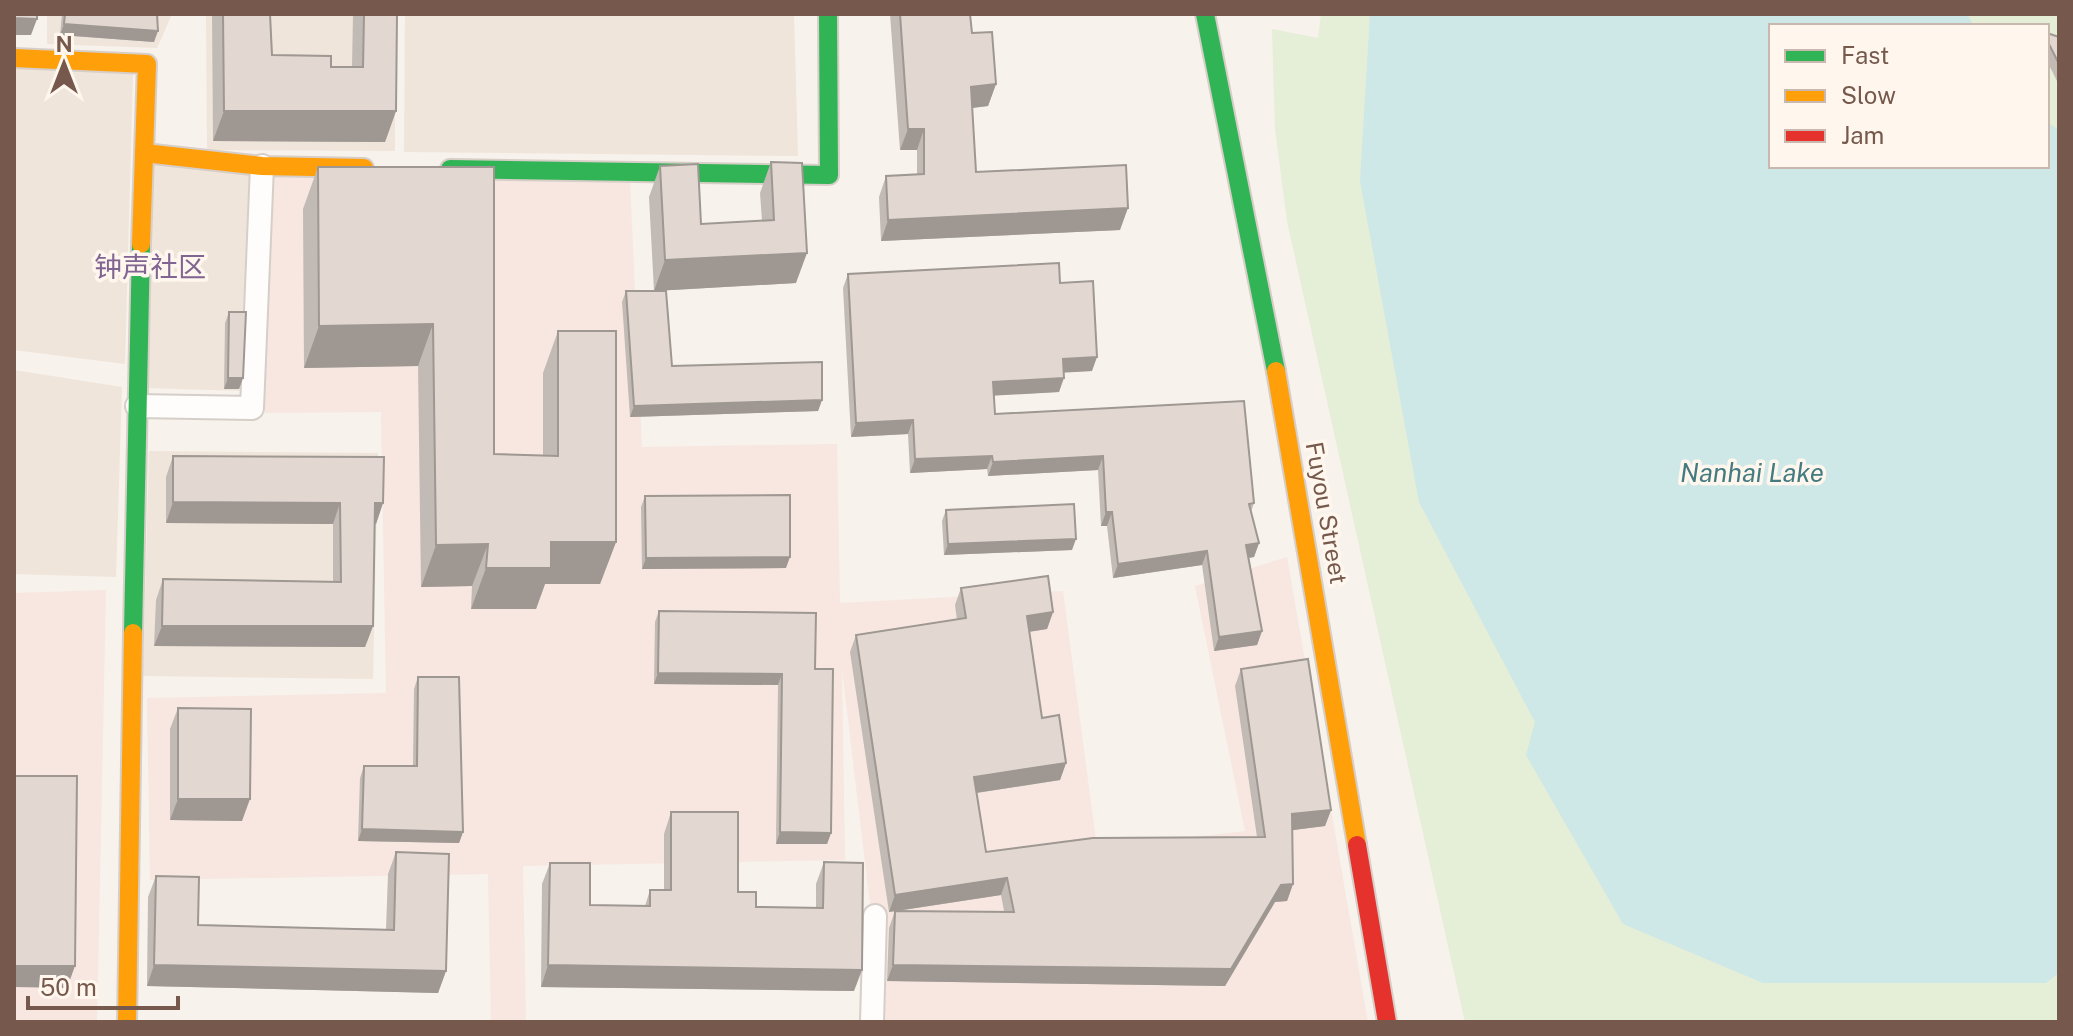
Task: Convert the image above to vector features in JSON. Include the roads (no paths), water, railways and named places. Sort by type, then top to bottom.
[{"type":"street","points":[[435,169],[829,175],[828,14]]},
{"type":"street","name":"Fuyou Street","points":[[1205,14],[1293,458],[1387,1022]]},
{"type":"street","points":[[14,58],[147,64],[137,406],[127,1022]]},
{"type":"street","points":[[144,153],[262,166],[388,168]]},
{"type":"street","points":[[137,406],[252,408],[262,166]]},
{"type":"street","points":[[872,1022],[875,916]]},
{"type":"water","name":"Nanhai Lake","points":[[1370,14],[1967,14],[1973,24],[1769,24],[1769,168],[2049,168],[2049,123],[2059,130],[2059,973],[2046,983],[1763,983],[1623,924],[1526,755],[1535,722],[1419,502],[1360,181]]},
{"type":"district","name":"钟声社区","points":[[150,267]]}]
